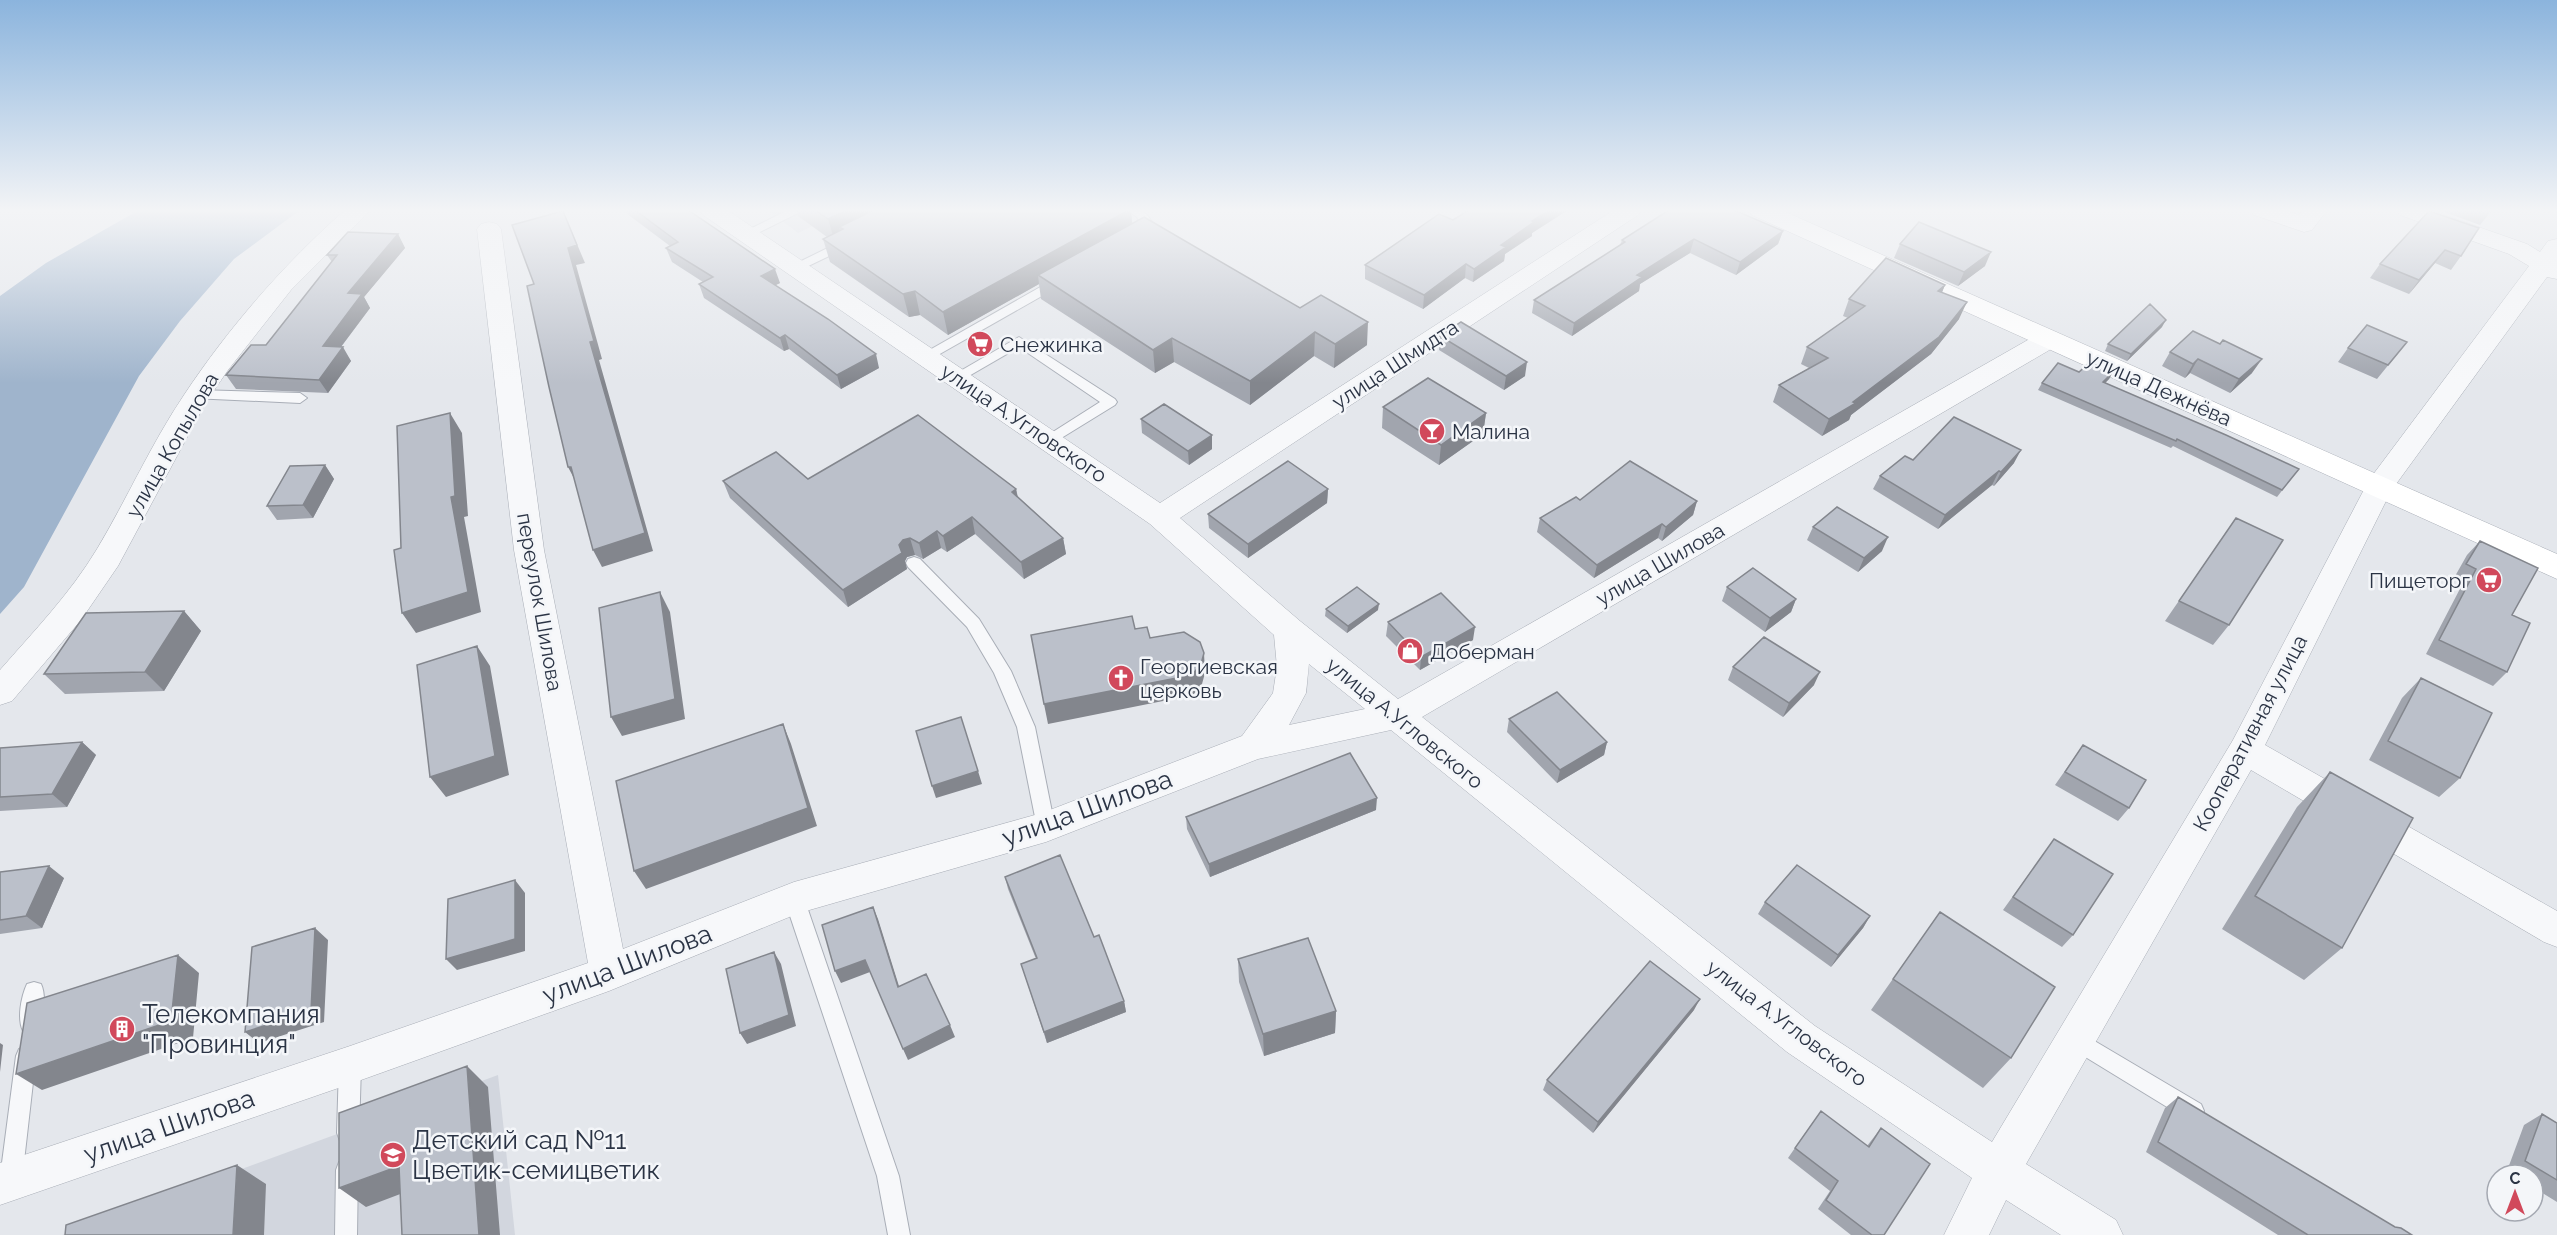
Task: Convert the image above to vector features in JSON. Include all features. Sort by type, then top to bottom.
[{"type":"main road","name":"улица Дежнёва","points":[[1890,268],[2557,567]]},
{"type":"street","name":"улица Копылова","points":[[0,692],[70,612],[107,558],[197,395],[282,285],[299,268]]},
{"type":"street","name":"переулок Шилова","points":[[494,268],[529,550],[609,973]]},
{"type":"street","name":"улица А.Угловского","points":[[796,268],[1160,517],[1289,630],[1801,1039],[1998,1171],[2101,1235]]},
{"type":"street","name":"улица Шмидта","points":[[1160,517],[1542,268]]},
{"type":"street","name":"Кооперативная улица","points":[[1966,1235],[1998,1171],[2245,750],[2379,487],[2546,268]]},
{"type":"street","name":"улица Шилова","points":[[6,1182],[350,1065],[609,973],[794,898],[1046,827],[1254,746],[1396,716],[2049,339]]},
{"type":"street","points":[[1254,746],[1277,717],[1288,698],[1295,676],[1289,630]]},
{"type":"street","points":[[2245,750],[2557,930]]},
{"type":"lane","points":[[926,356],[1066,277]]},
{"type":"lane","points":[[957,377],[1019,341],[1110,402],[1050,440]]},
{"type":"lane","points":[[197,395],[300,398]]},
{"type":"lane","points":[[914,563],[973,623],[1002,671],[1026,727],[1046,827]]},
{"type":"lane","points":[[794,898],[888,1176],[899,1235]]},
{"type":"lane","points":[[6,1182],[34,991]]},
{"type":"lane","points":[[2076,1040],[2207,1119]]},
{"type":"lane","points":[[345,1235],[350,1065]]},
{"type":"shaded area","name":"Детский сад №11 Цветик-семицветик","points":[[498,1075],[515,1235],[62,1235]]},
{"type":"water","points":[[40,268],[226,268],[180,321],[139,376],[24,587],[0,614],[0,296]]},
{"type":"building","points":[[327,268],[369,268],[348,293],[362,294],[323,346],[343,347],[319,380],[226,375],[251,345],[266,345]]},
{"type":"building","points":[[528,268],[573,268],[594,341],[590,342],[645,533],[593,550],[571,467],[568,467],[549,387],[527,286],[534,284]]},
{"type":"building","points":[[698,268],[773,268],[775,269],[761,276],[828,319],[876,354],[837,375],[785,335],[780,338],[699,284],[713,277]]},
{"type":"building","points":[[865,268],[1024,268],[943,312],[915,291],[903,294]]},
{"type":"building","points":[[1051,268],[1231,268],[1300,308],[1321,295],[1368,322],[1335,344],[1315,332],[1250,381],[1172,338],[1153,350],[1038,275]]},
{"type":"building","points":[[1370,268],[1461,268],[1424,295]]},
{"type":"building","points":[[1585,268],[1649,268],[1637,275],[1642,277],[1574,323],[1534,300]]},
{"type":"building","points":[[1877,268],[1907,268],[1945,285],[1938,291],[1967,302],[1939,337],[1853,402],[1856,403],[1829,419],[1779,385],[1828,358],[1807,347],[1865,306],[1849,299]]},
{"type":"building","points":[[1954,268],[1970,268],[1964,272]]},
{"type":"building","points":[[2389,268],[2430,268],[2419,280]]},
{"type":"building","points":[[2150,304],[2166,320],[2131,354],[2108,344]]},
{"type":"building","points":[[1461,322],[1527,362],[1506,376],[1440,336]]},
{"type":"building","points":[[2367,325],[2407,342],[2388,365],[2348,348]]},
{"type":"building","points":[[2193,331],[2220,344],[2223,340],[2262,359],[2239,379],[2198,359],[2193,364],[2170,352]]},
{"type":"building","points":[[2090,362],[2113,372],[2103,382],[2299,469],[2282,490],[2177,439],[2176,441],[2042,383],[2058,363],[2079,372]]},
{"type":"building","points":[[1428,378],[1486,413],[1441,445],[1383,407]]},
{"type":"building","points":[[1164,404],[1212,435],[1188,451],[1141,419]]},
{"type":"building","points":[[450,413],[455,496],[451,497],[468,592],[402,613],[394,550],[401,548],[397,426]]},
{"type":"building","points":[[918,415],[1016,489],[1012,492],[1063,538],[1021,562],[972,517],[943,536],[937,531],[919,543],[910,538],[903,540],[899,545],[902,553],[843,590],[723,481],[776,452],[808,479]]},
{"type":"building","points":[[1954,417],[2021,450],[2001,472],[1999,471],[1945,515],[1880,476],[1905,456],[1913,460]]},
{"type":"building","points":[[1288,461],[1328,489],[1248,544],[1208,514]]},
{"type":"building","points":[[1630,461],[1697,501],[1666,527],[1662,524],[1597,565],[1540,518],[1576,497],[1580,500]]},
{"type":"building","points":[[325,465],[303,505],[267,506],[290,466]]},
{"type":"building","points":[[1837,507],[1888,537],[1864,558],[1813,527]]},
{"type":"building","points":[[2236,518],[2283,540],[2229,625],[2179,601]]},
{"type":"building","points":[[2480,541],[2538,568],[2512,615],[2530,623],[2507,672],[2439,640],[2476,569],[2466,564]]},
{"type":"building","points":[[1753,568],[1796,599],[1770,618],[1727,587]]},
{"type":"building","points":[[1357,587],[1379,604],[1348,626],[1326,609]]},
{"type":"building","points":[[660,592],[675,699],[611,717],[599,608]]},
{"type":"building","points":[[1441,593],[1475,627],[1421,657],[1388,622]]},
{"type":"building","points":[[184,611],[145,672],[44,674],[86,613]]},
{"type":"building","name":"Георгиевская церковь","points":[[1132,616],[1135,629],[1147,627],[1150,638],[1184,632],[1200,642],[1204,653],[1201,664],[1192,675],[1044,704],[1031,635]]},
{"type":"building","points":[[1764,637],[1820,672],[1789,703],[1733,667]]},
{"type":"building","points":[[477,646],[495,756],[430,777],[417,665]]},
{"type":"building","points":[[2421,678],[2492,713],[2460,778],[2388,741]]},
{"type":"building","points":[[1557,692],[1607,742],[1560,770],[1509,719]]},
{"type":"building","points":[[961,717],[978,771],[932,786],[916,731]]},
{"type":"building","points":[[783,724],[808,808],[634,871],[616,781]]},
{"type":"building","points":[[82,742],[52,794],[0,797],[0,748]]},
{"type":"building","points":[[2083,745],[2146,780],[2129,808],[2065,772]]},
{"type":"building","points":[[1350,753],[1377,798],[1209,864],[1186,817]]},
{"type":"building","points":[[2330,772],[2413,818],[2342,948],[2255,896]]},
{"type":"building","points":[[2054,839],[2113,874],[2073,935],[2013,897]]},
{"type":"building","points":[[1060,855],[1094,937],[1099,935],[1124,1001],[1044,1032],[1021,964],[1037,958],[1005,877]]},
{"type":"building","points":[[1797,865],[1870,916],[1838,955],[1765,902]]},
{"type":"building","points":[[49,866],[26,916],[0,920],[0,872]]},
{"type":"building","points":[[515,880],[515,939],[446,959],[448,899]]},
{"type":"building","points":[[873,907],[898,987],[926,974],[950,1025],[903,1049],[865,960],[835,971],[822,925]]},
{"type":"building","points":[[1940,912],[2055,987],[2011,1058],[1893,979]]},
{"type":"building","points":[[315,928],[311,1011],[245,1032],[252,947]]},
{"type":"building","points":[[1308,938],[1336,1011],[1263,1034],[1238,959]]},
{"type":"building","points":[[774,952],[789,1015],[740,1033],[726,969]]},
{"type":"building","points":[[178,955],[171,1021],[16,1074],[27,1003]]},
{"type":"building","points":[[1650,961],[1700,999],[1598,1122],[1547,1080]]},
{"type":"building","points":[[467,1066],[479,1235],[402,1235],[399,1166],[339,1188],[339,1113]]},
{"type":"building","points":[[2178,1097],[2412,1235],[2308,1235],[2158,1142]]},
{"type":"building","points":[[1821,1111],[1869,1147],[1881,1128],[1930,1164],[1884,1235],[1872,1235],[1826,1200],[1838,1181],[1795,1148]]},
{"type":"building","points":[[2542,1114],[2557,1123],[2557,1180],[2545,1173],[2545,1163],[2525,1161]]},
{"type":"building","points":[[237,1165],[233,1235],[65,1235],[66,1225]]},
{"type":"place","name":"Снежинка","points":[[980,344]]},
{"type":"place","name":"Малина","points":[[1432,431]]},
{"type":"place","name":"Пищеторг","points":[[2489,580]]},
{"type":"place","name":"Доберман","points":[[1410,651]]},
{"type":"place","name":"Георгиевская церковь","points":[[1121,678]]},
{"type":"place","name":"Телекомпания \"Провинция\"","points":[[122,1029]]},
{"type":"place","name":"Детский сад №11 Цветик-семицветик","points":[[393,1155]]}]
